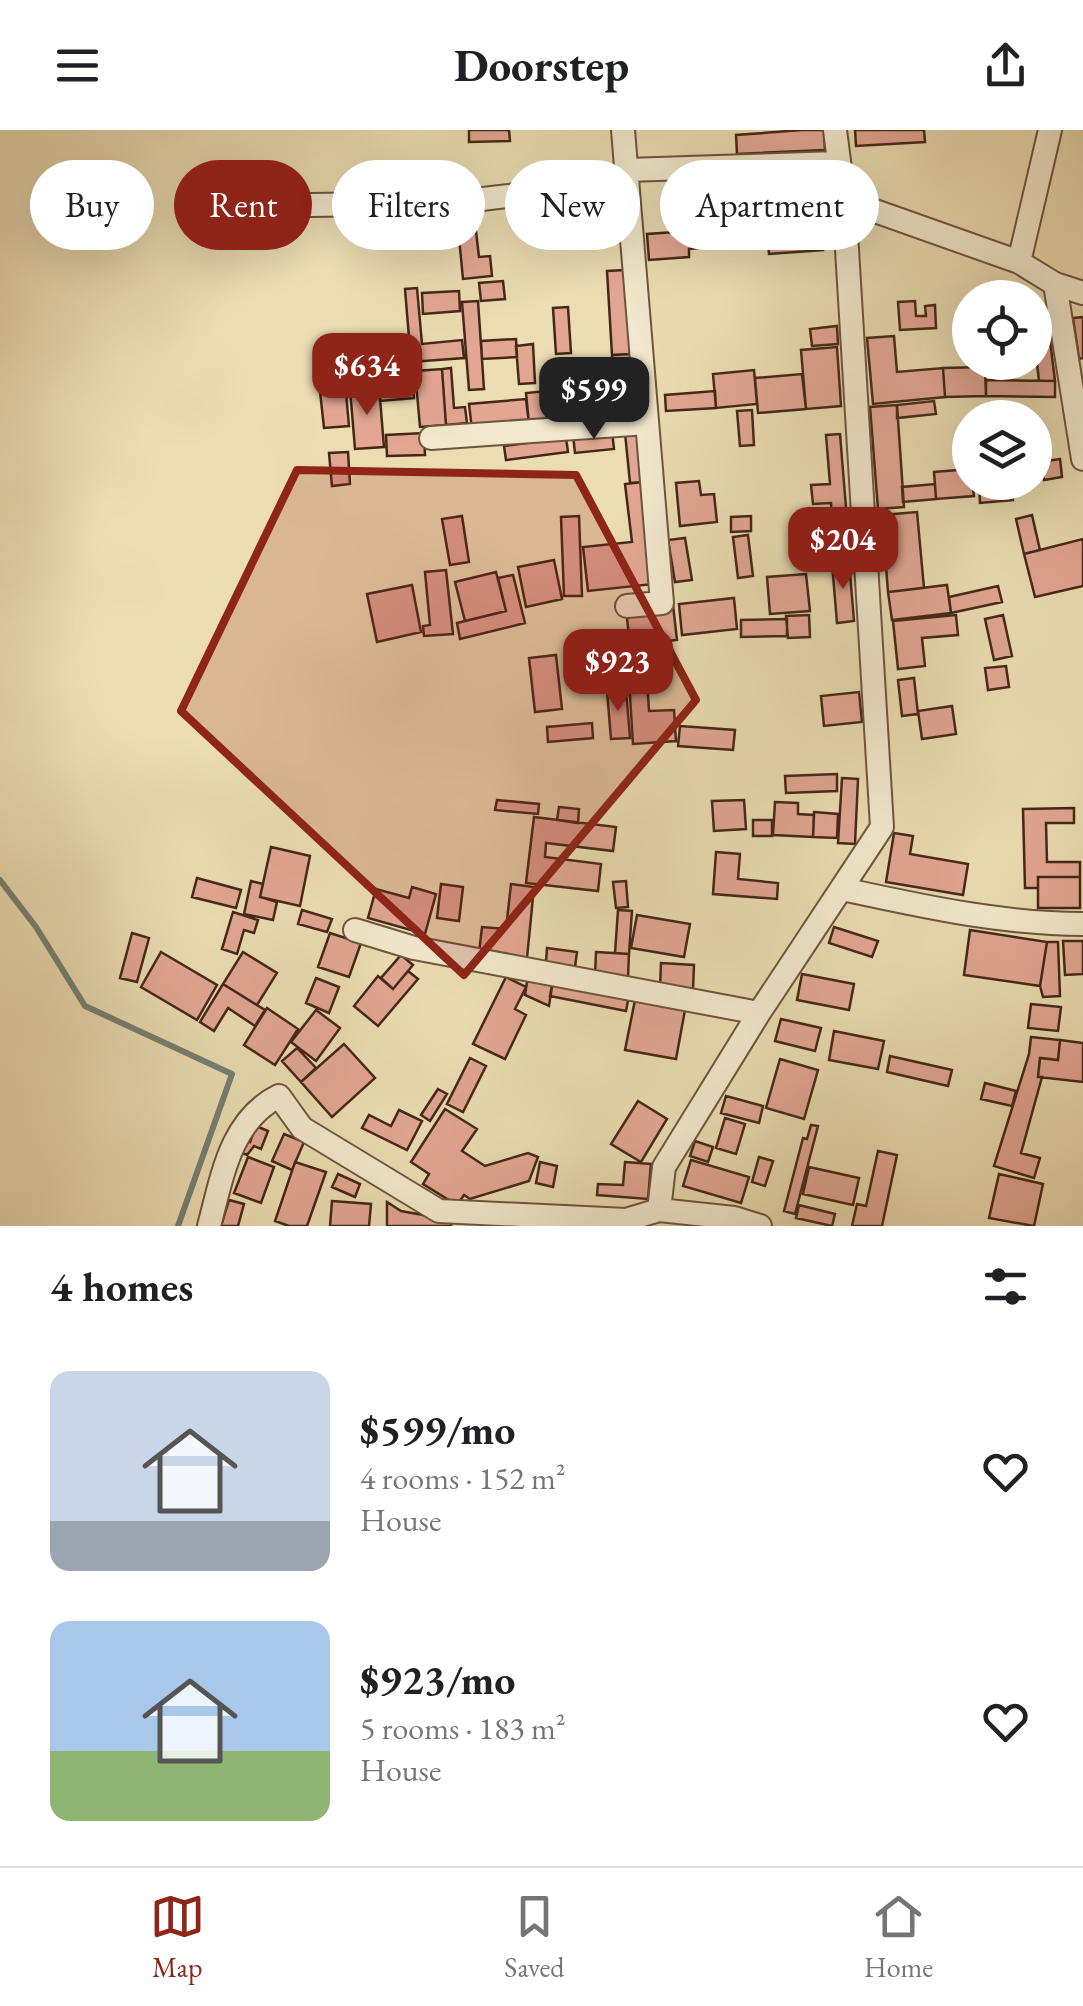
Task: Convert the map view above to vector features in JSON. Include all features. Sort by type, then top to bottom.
[{"type":"street","points":[[623,130],[626,160]]},
{"type":"street","points":[[835,130],[837,160]]},
{"type":"street","points":[[1019,262],[1050,130]]},
{"type":"street","points":[[312,205],[448,203],[505,196]]},
{"type":"street","points":[[879,212],[1019,262],[1054,284],[1083,294]]},
{"type":"street","points":[[627,606],[662,602],[633,250]]},
{"type":"street","points":[[660,1210],[664,1167],[759,1013],[882,827],[847,250]]},
{"type":"street","points":[[1054,284],[1083,460]]},
{"type":"street","points":[[431,438],[647,423]]},
{"type":"street","points":[[842,889],[943,910],[1042,924],[1083,924]]},
{"type":"street","points":[[355,930],[414,948],[759,1013]]},
{"type":"street","points":[[209,1226],[232,1142],[262,1104],[279,1096],[302,1128],[439,1211],[626,1220],[660,1210],[734,1218],[760,1226]]},
{"type":"highlighted area","points":[[297,470],[576,475],[696,700],[464,975],[181,711]]},
{"type":"building","points":[[469,130],[509,130],[510,141],[469,142]]},
{"type":"building","points":[[824,130],[825,150],[737,154],[736,135]]},
{"type":"building","points":[[855,130],[924,130],[925,142],[856,146]]},
{"type":"building","points":[[660,233],[660,250],[689,250],[689,257],[649,260],[647,234]]},
{"type":"building","points":[[460,250],[478,250],[479,257],[490,256],[492,276],[463,279]]},
{"type":"building","points":[[769,250],[823,250],[769,254]]},
{"type":"building","points":[[625,270],[630,354],[612,355],[607,271]]},
{"type":"building","points":[[503,281],[505,299],[481,301],[479,283]]},
{"type":"building","points":[[417,288],[422,344],[462,340],[464,358],[411,362],[405,289]]},
{"type":"building","points":[[459,291],[460,311],[423,314],[422,293]]},
{"type":"building","points":[[478,301],[484,389],[469,390],[462,302]]},
{"type":"building","points":[[915,301],[916,316],[926,316],[925,306],[935,305],[936,328],[900,330],[898,302]]},
{"type":"building","points":[[568,307],[571,353],[556,354],[553,308]]},
{"type":"building","points":[[1083,317],[1083,358],[1079,359],[1073,318]]},
{"type":"building","points":[[837,326],[838,344],[812,346],[810,329]]},
{"type":"building","points":[[894,336],[897,372],[943,368],[945,397],[873,404],[867,338]]},
{"type":"building","points":[[516,339],[517,357],[482,359],[481,341]]},
{"type":"building","points":[[533,344],[535,383],[519,384],[516,346]]},
{"type":"building","points":[[837,347],[841,406],[806,409],[801,350]]},
{"type":"building","points":[[630,354],[635,417],[582,421],[578,374],[613,371],[612,355]]},
{"type":"building","points":[[411,363],[413,383],[367,387],[366,367]]},
{"type":"building","points":[[451,368],[454,408],[465,407],[467,423],[446,425],[442,369]]},
{"type":"building","points":[[943,368],[952,368],[952,380],[985,380],[986,396],[945,397]]},
{"type":"building","points":[[442,369],[446,425],[420,427],[415,371]]},
{"type":"building","points":[[754,370],[757,404],[716,408],[713,374]]},
{"type":"building","points":[[344,371],[349,426],[324,428],[318,373]]},
{"type":"building","points":[[802,374],[806,409],[758,413],[755,378]]},
{"type":"building","points":[[986,380],[1055,381],[1055,397],[986,396]]},
{"type":"building","points":[[413,383],[414,398],[380,401],[379,386]]},
{"type":"building","points":[[379,386],[384,447],[355,449],[350,389]]},
{"type":"building","points":[[576,388],[579,419],[529,424],[526,393]]},
{"type":"building","points":[[715,391],[716,408],[666,411],[665,395]]},
{"type":"building","points":[[526,399],[529,424],[472,430],[469,404]]},
{"type":"building","points":[[934,401],[936,414],[897,418],[897,405]]},
{"type":"building","points":[[897,405],[904,507],[878,509],[870,407]]},
{"type":"building","points":[[752,410],[754,445],[740,446],[737,411]]},
{"type":"building","points":[[612,431],[614,449],[575,453],[573,435]]},
{"type":"building","points":[[638,432],[643,482],[630,483],[625,433]]},
{"type":"building","points":[[424,433],[425,455],[387,456],[386,435]]},
{"type":"building","points":[[840,434],[847,520],[832,521],[831,503],[813,504],[811,485],[830,484],[826,435]]},
{"type":"building","points":[[566,438],[568,452],[506,460],[504,446]]},
{"type":"building","points":[[348,452],[350,484],[332,486],[329,453]]},
{"type":"building","points":[[1060,459],[1062,477],[1052,479],[1052,460]]},
{"type":"building","points":[[952,470],[952,498],[936,499],[934,472]]},
{"type":"building","points":[[699,481],[701,495],[714,494],[717,522],[680,526],[676,483]]},
{"type":"building","points":[[643,482],[654,584],[588,591],[583,547],[632,542],[625,484]]},
{"type":"building","points":[[935,484],[936,499],[903,502],[902,487]]},
{"type":"building","points":[[917,512],[924,588],[888,592],[882,515]]},
{"type":"building","points":[[1032,515],[1040,550],[1024,554],[1016,519]]},
{"type":"building","points":[[462,516],[469,562],[450,565],[442,519]]},
{"type":"building","points":[[579,516],[582,596],[564,596],[561,517]]},
{"type":"building","points":[[751,516],[751,531],[731,532],[731,517]]},
{"type":"building","points":[[748,535],[753,576],[738,578],[733,537]]},
{"type":"building","points":[[685,538],[692,580],[675,582],[668,540]]},
{"type":"building","points":[[1083,539],[1083,586],[1035,597],[1024,554]]},
{"type":"building","points":[[554,560],[562,599],[526,607],[518,567]]},
{"type":"building","points":[[849,562],[854,621],[837,623],[832,563]]},
{"type":"building","points":[[446,570],[453,634],[424,636],[423,626],[430,625],[425,572]]},
{"type":"building","points":[[496,572],[506,611],[465,621],[455,582]]},
{"type":"building","points":[[806,574],[810,611],[770,614],[767,577]]},
{"type":"building","points":[[513,575],[525,623],[460,639],[457,623],[506,611],[498,578]]},
{"type":"building","points":[[412,585],[421,632],[377,642],[367,594]]},
{"type":"building","points":[[947,585],[951,613],[892,620],[888,592]]},
{"type":"building","points":[[998,586],[1002,602],[951,613],[949,597]]},
{"type":"building","points":[[734,598],[737,629],[682,635],[679,604]]},
{"type":"building","points":[[673,605],[677,640],[630,645],[626,610]]},
{"type":"building","points":[[809,615],[810,637],[788,638],[786,616]]},
{"type":"building","points":[[956,615],[958,635],[922,638],[925,666],[898,669],[893,621]]},
{"type":"building","points":[[1003,615],[1012,656],[994,660],[985,619]]},
{"type":"building","points":[[787,619],[787,636],[741,637],[741,620]]},
{"type":"building","points":[[657,642],[660,664],[633,667],[630,645]]},
{"type":"building","points":[[556,655],[562,709],[535,712],[529,658]]},
{"type":"building","points":[[1006,666],[1009,687],[988,690],[985,668]]},
{"type":"building","points":[[914,678],[918,714],[902,716],[898,680]]},
{"type":"building","points":[[647,679],[649,711],[674,710],[676,741],[633,744],[629,680]]},
{"type":"building","points":[[626,690],[630,738],[611,739],[607,691]]},
{"type":"building","points":[[859,692],[862,722],[824,726],[821,696]]},
{"type":"building","points":[[952,706],[956,734],[922,739],[918,711]]},
{"type":"building","points":[[592,723],[593,738],[548,742],[547,727]]},
{"type":"building","points":[[680,726],[735,730],[733,750],[678,746]]},
{"type":"building","points":[[837,774],[837,791],[786,793],[785,776]]},
{"type":"building","points":[[842,778],[858,779],[855,844],[838,843]]},
{"type":"building","points":[[497,800],[539,804],[538,814],[495,810]]},
{"type":"building","points":[[744,800],[746,829],[714,831],[712,801]]},
{"type":"building","points":[[775,802],[798,803],[798,814],[814,815],[813,837],[773,835]]},
{"type":"building","points":[[559,807],[579,809],[578,823],[557,820]]},
{"type":"building","points":[[1074,808],[1074,823],[1046,823],[1047,862],[1080,862],[1080,877],[1038,877],[1038,888],[1025,888],[1023,809]]},
{"type":"building","points":[[814,812],[838,814],[837,838],[813,837]]},
{"type":"building","points":[[534,817],[616,827],[613,851],[546,843],[545,857],[601,864],[598,891],[526,883]]},
{"type":"building","points":[[753,820],[772,820],[772,836],[753,836]]},
{"type":"building","points":[[894,833],[913,836],[910,854],[968,864],[963,895],[886,882]]},
{"type":"building","points":[[271,847],[310,856],[300,906],[260,897]]},
{"type":"building","points":[[716,852],[740,854],[738,879],[778,883],[777,899],[713,894]]},
{"type":"building","points":[[1038,877],[1080,877],[1080,908],[1038,908]]},
{"type":"building","points":[[197,878],[241,890],[236,908],[192,897]]},
{"type":"building","points":[[251,881],[263,884],[260,897],[277,902],[273,920],[244,914]]},
{"type":"building","points":[[626,881],[628,907],[616,908],[613,882]]},
{"type":"building","points":[[441,884],[463,887],[459,921],[437,918]]},
{"type":"building","points":[[511,884],[534,887],[527,958],[479,953],[482,927],[506,929]]},
{"type":"building","points":[[412,887],[436,894],[425,934],[368,918],[376,889],[409,898]]},
{"type":"building","points":[[302,910],[332,919],[327,932],[298,924]]},
{"type":"building","points":[[618,910],[632,911],[629,954],[615,953]]},
{"type":"building","points":[[233,912],[258,920],[254,933],[244,930],[237,954],[222,949]]},
{"type":"building","points":[[637,915],[690,924],[684,957],[631,948]]},
{"type":"building","points":[[834,927],[878,941],[872,957],[829,943]]},
{"type":"building","points":[[970,930],[1047,942],[1040,986],[964,975]]},
{"type":"building","points":[[132,933],[149,938],[137,982],[120,978]]},
{"type":"building","points":[[330,933],[361,943],[349,977],[318,967]]},
{"type":"building","points":[[1063,941],[1083,941],[1083,974],[1065,975]]},
{"type":"building","points":[[1047,942],[1058,942],[1060,996],[1043,997],[1040,986]]},
{"type":"building","points":[[547,948],[577,952],[575,967],[546,962]]},
{"type":"building","points":[[161,952],[217,985],[197,1020],[141,987]]},
{"type":"building","points":[[243,952],[277,973],[257,1005],[223,984]]},
{"type":"building","points":[[596,952],[629,954],[628,977],[595,976]]},
{"type":"building","points":[[401,955],[413,965],[393,989],[381,978]]},
{"type":"building","points":[[661,963],[694,965],[693,990],[660,988]]},
{"type":"building","points":[[408,971],[418,979],[378,1026],[354,1006],[378,976],[393,989]]},
{"type":"building","points":[[802,974],[854,984],[849,1010],[797,1000]]},
{"type":"building","points":[[528,976],[553,980],[549,1006],[525,995]]},
{"type":"building","points":[[506,977],[526,987],[515,1009],[526,1015],[505,1059],[473,1044]]},
{"type":"building","points":[[316,978],[339,987],[329,1013],[306,1003]]},
{"type":"building","points":[[553,980],[629,995],[626,1011],[550,996]]},
{"type":"building","points":[[223,984],[265,1010],[255,1026],[228,1008],[214,1031],[200,1022]]},
{"type":"building","points":[[635,1000],[685,1010],[676,1059],[625,1050]]},
{"type":"building","points":[[1031,1004],[1061,1007],[1058,1031],[1028,1028]]},
{"type":"building","points":[[267,1008],[298,1029],[275,1065],[244,1045]]},
{"type":"building","points":[[316,1010],[340,1028],[316,1061],[291,1042]]},
{"type":"building","points":[[781,1019],[821,1028],[815,1051],[775,1041]]},
{"type":"building","points":[[834,1031],[884,1041],[878,1069],[829,1060]]},
{"type":"building","points":[[1031,1037],[1060,1040],[1058,1060],[1040,1058],[1038,1077],[1042,1077],[1021,1153],[1040,1158],[1034,1178],[994,1166]]},
{"type":"building","points":[[1060,1040],[1083,1043],[1083,1082],[1038,1077],[1040,1058],[1058,1060]]},
{"type":"building","points":[[344,1044],[375,1078],[332,1117],[301,1082]]},
{"type":"building","points":[[297,1048],[316,1068],[301,1082],[282,1061]]},
{"type":"building","points":[[890,1056],[952,1070],[948,1086],[887,1072]]},
{"type":"building","points":[[470,1058],[486,1066],[463,1112],[447,1104]]},
{"type":"building","points":[[780,1059],[818,1070],[804,1119],[766,1108]]},
{"type":"building","points":[[985,1083],[1016,1091],[1012,1106],[981,1099]]},
{"type":"building","points":[[438,1089],[447,1094],[430,1121],[421,1115]]},
{"type":"building","points":[[726,1096],[763,1106],[759,1123],[721,1113]]},
{"type":"building","points":[[638,1101],[667,1119],[641,1162],[611,1144]]},
{"type":"building","points":[[445,1109],[477,1129],[462,1151],[485,1166],[528,1153],[538,1157],[529,1181],[470,1199],[464,1195],[457,1205],[423,1184],[429,1174],[411,1162]]},
{"type":"building","points":[[399,1110],[422,1121],[407,1150],[362,1128],[369,1115],[391,1126]]},
{"type":"building","points":[[725,1118],[745,1124],[736,1154],[716,1148]]},
{"type":"building","points":[[811,1125],[818,1126],[795,1214],[784,1211],[803,1138],[807,1139]]},
{"type":"building","points":[[256,1126],[268,1131],[261,1149],[254,1146],[247,1155],[240,1152],[245,1140],[250,1142]]},
{"type":"building","points":[[284,1134],[304,1142],[292,1170],[272,1161]]},
{"type":"building","points":[[695,1141],[713,1147],[708,1162],[690,1156]]},
{"type":"building","points":[[878,1151],[897,1155],[882,1226],[852,1226],[857,1204],[866,1206]]},
{"type":"building","points":[[248,1157],[274,1167],[261,1203],[234,1193]]},
{"type":"building","points":[[759,1157],[773,1161],[765,1186],[752,1182]]},
{"type":"building","points":[[691,1160],[749,1177],[741,1203],[683,1186]]},
{"type":"building","points":[[295,1162],[326,1172],[307,1226],[275,1221]]},
{"type":"building","points":[[540,1162],[557,1166],[553,1187],[536,1183]]},
{"type":"building","points":[[625,1162],[651,1164],[648,1199],[597,1195],[598,1184],[623,1185]]},
{"type":"building","points":[[809,1167],[859,1178],[853,1205],[803,1194]]},
{"type":"building","points":[[338,1174],[360,1184],[355,1197],[332,1187]]},
{"type":"building","points":[[999,1174],[1043,1184],[1034,1226],[989,1218]]},
{"type":"building","points":[[229,1200],[244,1204],[238,1226],[221,1226]]},
{"type":"building","points":[[332,1201],[371,1204],[369,1226],[330,1226]]},
{"type":"building","points":[[387,1202],[401,1211],[451,1220],[451,1226],[387,1226]]},
{"type":"building","points":[[799,1205],[835,1214],[832,1226],[796,1218]]},
{"type":"waterway","points":[[0,880],[36,927],[85,1006],[232,1074],[178,1226]]}]
